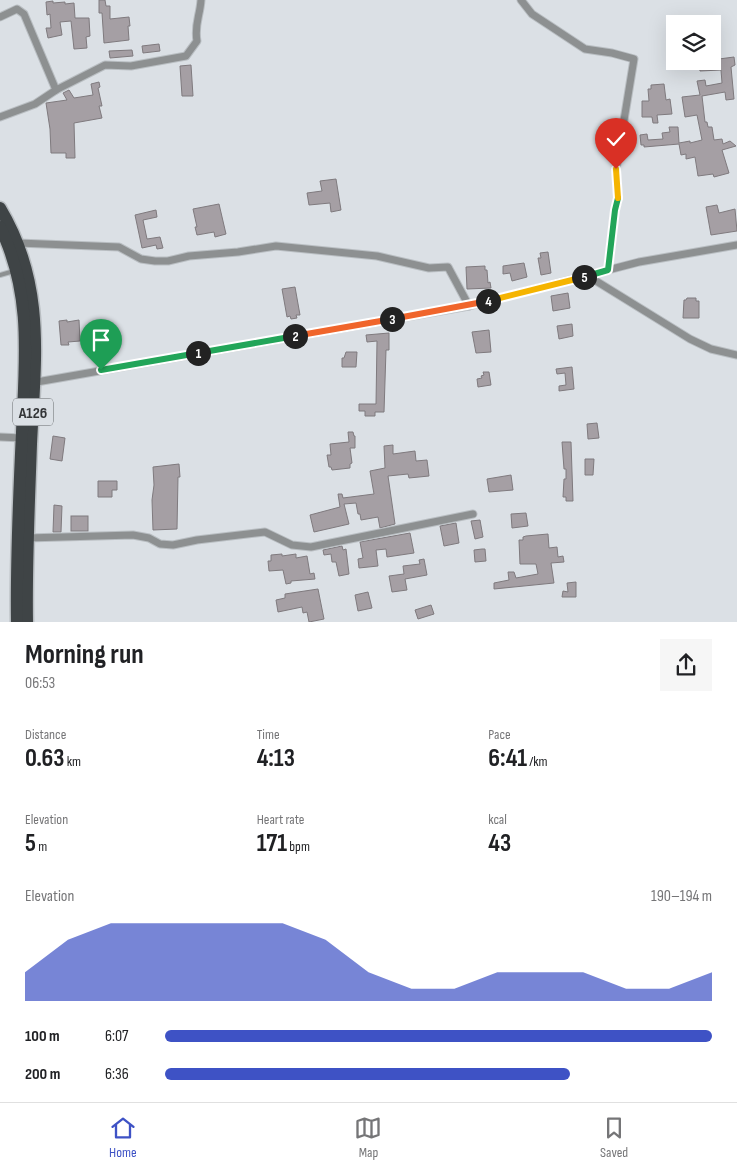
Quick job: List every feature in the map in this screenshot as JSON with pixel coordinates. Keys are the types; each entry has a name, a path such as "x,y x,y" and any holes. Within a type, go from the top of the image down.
{"highway":[{"name":"A126","path":"0,208 18,243 28,274 33,298 35,333 22,438 17,622"},
{"name":"A126","path":"0,229 17,270 24,313 29,383 27,622"}],"street":[{"path":"0,117 36,104 56,90 105,65 131,66 186,56 197,41 195,30 200,0"},
{"path":"521,0 532,14 584,49 612,53 634,59 616,169 618,198 608,270"},
{"path":"0,17 16,9 24,14 56,90"},
{"path":"18,243 119,247 141,259 155,261 238,252 271,246 377,256 429,268 448,267 469,306"},
{"path":"29,383 469,306 639,262 737,244"},
{"path":"588,276 690,339 711,349 737,356"},
{"path":"0,437 22,438"},
{"path":"28,538 133,535 149,538 160,544 173,545 197,540 264,532 292,546 311,547 472,514"}],"lane":[{"path":"0,275 17,270"}],"building":[{"path":"99,0 105,0 106,6 110,6 110,19 129,17 129,40 104,43 102,13 99,13"},
{"path":"53,1 53,3 74,3 75,18 89,18 90,36 86,37 87,48 74,49 71,21 60,22 62,35 48,38 46,28 51,28 50,14 47,15 46,2"},
{"path":"159,44 160,51 143,53 142,46"},
{"path":"132,50 133,56 110,58 109,51"},
{"path":"734,57 735,65 731,67 734,99 726,100 725,92 702,96 705,122 707,122 708,127 712,127 714,140 722,139 723,144 730,141 736,146 722,150 729,173 714,177 713,174 698,176 695,157 686,159 686,154 681,155 679,144 644,147 644,145 641,145 640,135 647,134 648,140 663,139 662,133 670,132 669,127 678,127 679,143 702,140 697,115 685,117 682,97 700,95 697,81 705,80 706,86 722,83 721,59"},
{"path":"191,65 193,96 182,96 180,66"},
{"path":"99,82 100,87 98,88 102,106 99,106 102,118 74,123 75,158 66,158 66,153 51,153 46,103 67,100 63,93 69,90 74,98 93,95 91,84"},
{"path":"664,84 666,100 670,99 672,114 657,115 658,123 653,123 652,117 642,117 642,101 649,101 648,89 651,89 651,85"},
{"path":"336,179 341,210 331,212 330,203 309,205 307,193 322,191 320,181"},
{"path":"219,204 226,234 215,237 214,232 197,235 193,209"},
{"path":"717,205 719,213 735,209 737,231 711,235 706,207"},
{"path":"156,210 157,217 143,220 147,239 160,237 163,248 157,249 156,245 142,248 135,215"},
{"path":"548,252 551,273 541,275 538,258 541,258 540,253"},
{"path":"524,263 527,277 512,281 510,273 503,274 503,266"},
{"path":"485,266 488,283 490,282 491,288 467,289 466,267"},
{"path":"295,287 300,315 296,315 297,318 291,319 290,316 287,317 282,289"},
{"path":"568,293 570,308 553,311 551,296"},
{"path":"696,298 696,301 699,301 699,318 683,318 684,300"},
{"path":"67,320 67,322 79,320 80,341 68,342 69,345 61,345 59,321"},
{"path":"572,324 573,336 559,339 557,326"},
{"path":"489,330 491,352 476,353 472,332"},
{"path":"389,333 389,350 386,350 384,412 375,412 375,416 365,416 365,411 359,411 359,404 376,404 377,341 367,342 366,335"},
{"path":"346,352 357,352 356,367 342,367 342,358 344,358"},
{"path":"572,367 574,389 559,391 559,386 566,385 565,373 557,374 556,369"},
{"path":"483,372 489,372 491,385 478,387 477,379 482,378"},
{"path":"597,423 599,438 588,439 587,424"},
{"path":"348,432 353,432 355,436 355,448 350,448 352,463 350,468 332,470 329,467 327,455 331,455 330,444 349,442"},
{"path":"53,436 65,438 62,461 50,459"},
{"path":"562,442 571,442 573,501 566,501 566,497 563,497 566,469 564,469"},
{"path":"393,445 393,454 415,451 416,461 427,460 429,476 409,478 408,474 388,476 395,524 380,528 378,517 361,520 356,503 344,504 349,524 314,532 310,515 340,507 338,494 342,494 343,498 374,494 370,471 385,468 384,446"},
{"path":"585,459 594,459 593,475 585,475"},
{"path":"179,464 177,529 153,530 153,467"},
{"path":"511,475 513,490 489,492 487,479"},
{"path":"98,481 117,481 117,490 112,490 112,497 98,497"},
{"path":"54,505 62,506 61,532 53,532"},
{"path":"526,513 528,526 512,528 511,514"},
{"path":"71,516 88,516 88,531 71,531"},
{"path":"480,520 483,537 475,539 471,521"},
{"path":"456,523 459,543 444,546 440,526"},
{"path":"410,533 414,553 387,557 386,549 376,550 378,566 359,568 358,559 363,558 360,542"},
{"path":"548,534 549,548 557,547 558,557 563,556 564,562 551,563 554,583 494,589 494,583 509,580 508,572 514,572 516,578 538,574 536,564 520,564 519,540 523,540 523,537 526,536"},
{"path":"342,546 343,550 346,549 349,574 339,576 336,562 332,562 331,554 324,555 323,550"},
{"path":"485,549 486,561 475,562 474,550"},
{"path":"282,554 282,556 296,554 296,558 307,556 310,574 314,573 315,579 291,581 291,583 286,584 283,570 269,571 268,561 271,561 271,555"},
{"path":"424,559 427,575 405,579 407,590 392,592 389,576 404,574 403,566 420,564 419,560"},
{"path":"576,582 576,597 562,597 563,591 568,592 567,583"},
{"path":"318,589 324,619 309,622 307,612 303,613 302,607 278,612 276,600 285,598 285,594"},
{"path":"368,592 372,608 358,611 355,595"},
{"path":"431,605 434,614 418,619 415,610"}],"route":[{"path":"101,370 469,306 608,270 618,198 616,169"}]}
